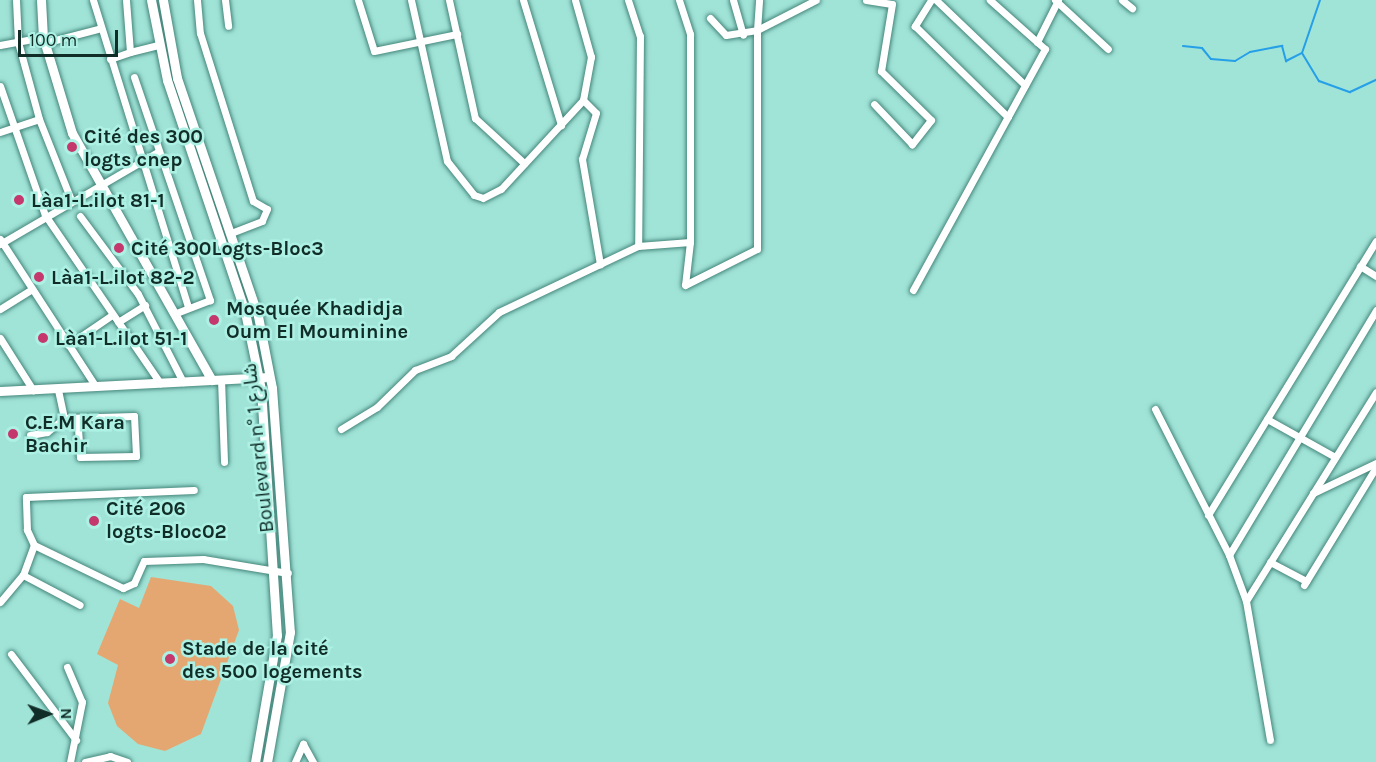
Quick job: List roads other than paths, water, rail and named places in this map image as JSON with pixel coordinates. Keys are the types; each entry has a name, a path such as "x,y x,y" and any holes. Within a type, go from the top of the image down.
{"main road":[{"path":"41,0 44,40 61,107 97,184 178,312 216,380"},
{"name":"Boulevard n° شارع 1","path":"151,0 158,45 245,312 259,377 275,573 277,635 255,762"},
{"name":"Boulevard n° شارع 1","path":"163,0 177,78 258,316 270,376 288,573 288,660 267,762"},
{"path":"0,391 270,376"}],"street":[{"path":"16,0 18,42 39,119 71,200"},
{"path":"93,0 188,307"},
{"path":"126,0 129,52"},
{"path":"197,0 200,33 253,201 267,209 262,221 230,233"},
{"path":"225,0 228,26"},
{"path":"358,0 370,49 419,43 457,34"},
{"path":"411,0 447,161 474,195 493,196 583,100 591,57 575,0"},
{"path":"449,0 475,118 524,163"},
{"path":"523,0 561,125"},
{"path":"628,0 640,36 638,246"},
{"path":"679,0 690,34 690,242 685,285 757,249 759,0"},
{"path":"733,0 743,35"},
{"path":"710,18 726,35 743,35 816,0"},
{"path":"866,0 892,4 881,71 931,120 912,144 874,104"},
{"path":"931,0 915,26 1008,117"},
{"path":"936,0 1025,85"},
{"path":"913,290 1045,49 990,0"},
{"path":"1122,0 1132,8"},
{"path":"1037,42 1057,1 1108,49"},
{"path":"0,45 44,40 101,28"},
{"path":"110,59 158,45"},
{"path":"134,76 210,300 178,312"},
{"path":"0,86 45,215 160,383"},
{"path":"583,100 595,109 582,159 600,264"},
{"path":"0,132 39,119"},
{"path":"96,387 0,242 142,158 159,151"},
{"path":"80,216 145,304 183,382"},
{"path":"1208,514 1376,241"},
{"path":"341,429 377,407 415,370 451,356 499,312 638,246 690,242"},
{"path":"1360,266 1376,276"},
{"path":"0,309 31,290"},
{"path":"118,322 145,304"},
{"path":"1229,555 1376,310"},
{"path":"68,345 112,315"},
{"path":"0,338 33,390"},
{"path":"216,380 224,462"},
{"path":"58,388 64,418"},
{"path":"1246,601 1376,392"},
{"path":"1155,409 1229,555 1246,601 1270,740"},
{"path":"30,435 47,432 64,418 134,416 136,456 80,457 77,418"},
{"path":"1267,419 1335,457"},
{"path":"1313,494 1376,465"},
{"path":"1270,562 1305,583 1376,465"},
{"path":"0,602 24,575 33,545 27,530 26,497 194,490"},
{"path":"33,545 123,588 134,583 144,561 203,559 275,573 288,573"},
{"path":"24,575 80,605"},
{"path":"11,654 76,740"},
{"path":"67,667 82,702 70,762"},
{"path":"295,762 303,744 313,762"},
{"path":"86,762 110,756 127,762"}],"waterway":[{"path":"1302,53 1320,0"},
{"path":"1183,46 1202,48 1211,59 1235,61 1250,52 1282,46 1286,61 1302,53 1319,81 1350,92 1376,80"}],"place":[{"name":"Cité des 300 logts cnep","path":"72,147"},
{"name":"Làa1-L.ilot 81-1","path":"19,200"},
{"name":"Cité 300Logts-Bloc3","path":"119,248"},
{"name":"Làa1-L.ilot 82-2","path":"39,277"},
{"name":"Mosquée Khadidja Oum El Mouminine","path":"214,320"},
{"name":"Làa1-L.ilot 51-1","path":"43,338"},
{"name":"C.E.M Kara Bachir","path":"13,434"},
{"name":"Cité 206 logts-Bloc02","path":"94,521"},
{"name":"Stade de la cité des 500 logements","path":"170,659"}]}
